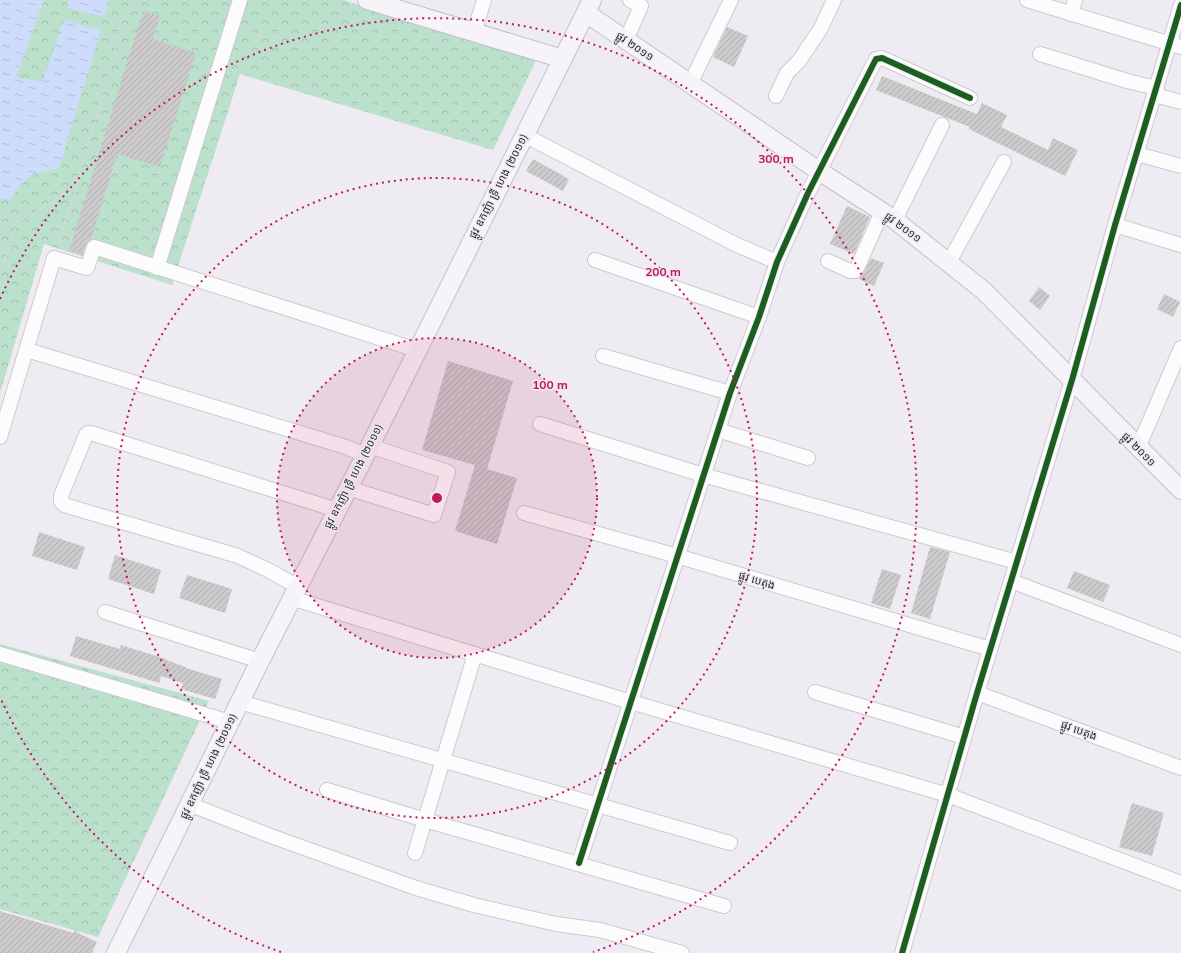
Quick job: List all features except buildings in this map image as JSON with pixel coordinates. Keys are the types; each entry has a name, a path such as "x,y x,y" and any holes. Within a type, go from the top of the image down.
{"main road":[{"path":"366,0 563,59"},
{"name":"ផ្លូវ ២០១១","path":"589,6 626,40 819,171 889,216 949,262 984,291 1181,490"},
{"name":"ផ្លូវ ឧកញ៉ា ទ្រី ហេង (២០១១)","path":"116,953 294,592 337,510 589,6"}],"street":[{"path":"158,268 240,0"},
{"path":"474,33 484,0"},
{"path":"626,40 641,6 630,0"},
{"path":"690,84 731,0"},
{"path":"776,96 787,73 799,61 821,28 834,0"},
{"path":"1027,0 1073,7 1175,45"},
{"path":"902,953 990,649 1072,380 1115,225 1156,91 1175,45 1181,5"},
{"path":"1040,54 1127,81 1181,102"},
{"path":"579,863 730,393 759,317 777,262 819,171 877,58 882,58 970,98"},
{"path":"828,261 850,271 855,271 942,125"},
{"path":"524,135 737,246 777,262"},
{"path":"1137,154 1181,166"},
{"path":"949,262 1004,162"},
{"path":"1115,225 1181,246"},
{"path":"0,436 54,258 87,268 94,247 416,350"},
{"path":"595,260 759,317"},
{"path":"27,350 346,447 390,453 448,472 434,515 348,488"},
{"path":"602,356 730,393"},
{"path":"1138,448 1180,356"},
{"path":"540,424 703,475 1017,562"},
{"path":"718,430 808,458"},
{"path":"337,510 88,433 61,496 61,501 64,505 238,556 268,570 294,592 475,654 631,702 948,795 1181,883"},
{"name":"ផ្លូវ បេតុង","path":"524,513 677,556 990,649"},
{"path":"1011,581 1181,645"},
{"path":"105,612 260,661"},
{"path":"0,654 230,722"},
{"path":"415,853 475,654"},
{"path":"815,692 964,737"},
{"name":"ផ្លូវ បេតុង","path":"977,693 1181,768"},
{"path":"240,702 730,843"},
{"path":"327,790 425,820 579,863 724,906"},
{"path":"189,804 268,835 416,888 474,905 556,924 600,930 682,953"}],"path":[{"path":"54,258 131,0"},
{"path":"0,216 17,222 28,218 76,185"},
{"path":"0,276 17,222"}],"green space":[{"path":"0,0 343,0 537,58 493,150 240,74 172,285 44,244 0,393"},
{"path":"0,644 209,701 98,937 0,909"}],"water":[{"path":"0,0 44,0 16,77 42,82 64,20 101,30 59,168 34,174 20,185 10,201 0,198"},
{"path":"68,0 110,0 104,17 68,8"}],"cycle path":[{"path":"902,953 977,693 1072,380 1115,225 1181,5"},
{"path":"579,863 730,393 759,317 777,262 808,193 876,59 882,58 970,98"}]}
